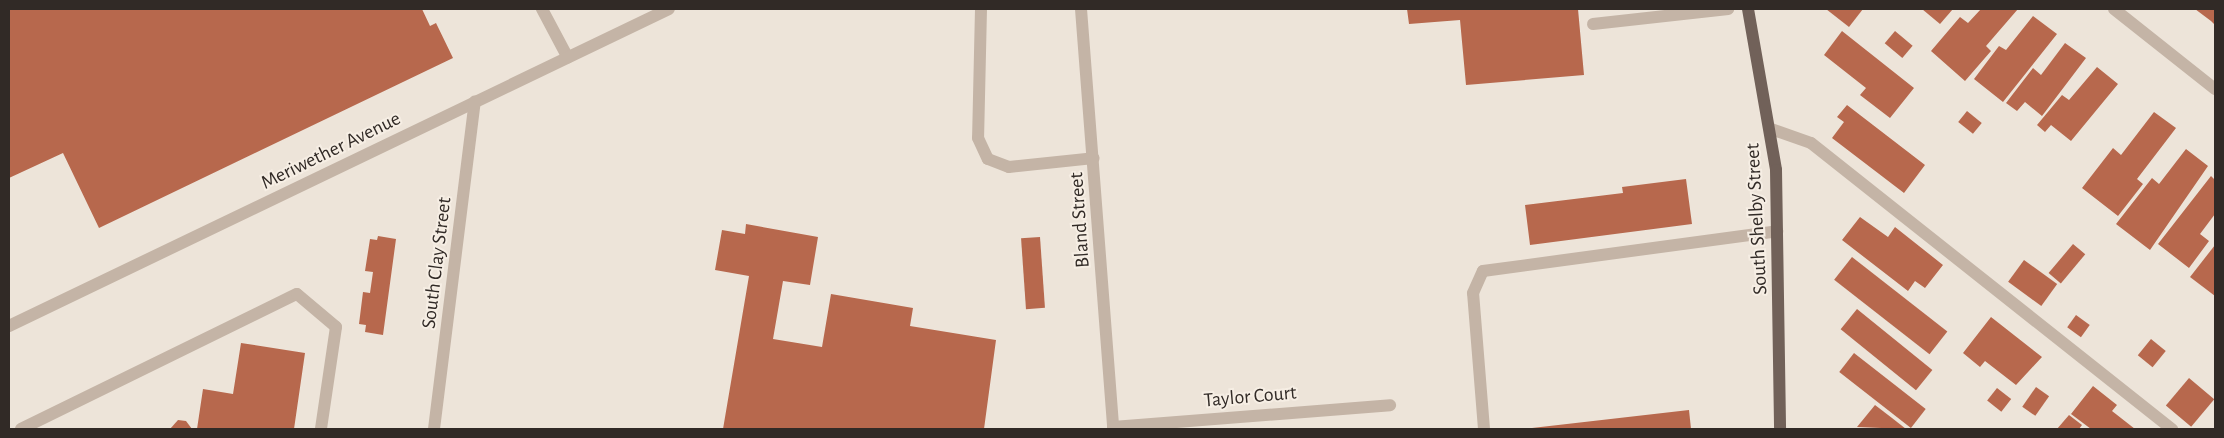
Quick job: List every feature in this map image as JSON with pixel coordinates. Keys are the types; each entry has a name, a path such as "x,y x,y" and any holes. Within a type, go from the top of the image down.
{"main road":[{"name":"South Shelby Street","path":"1748,9 1771,128 1778,232 1780,429"}],"street":[{"path":"542,9 568,58"},
{"name":"Meriwether Avenue","path":"9,326 670,9"},
{"path":"981,9 978,138 988,159 1009,167 1094,158"},
{"name":"Bland Street","path":"1081,9 1094,158 1113,428"},
{"path":"1593,24 1728,9"},
{"path":"2114,9 2215,89"},
{"name":"South Clay Street","path":"434,429 474,102"},
{"path":"1771,128 1811,143 2172,429"},
{"path":"1484,429 1473,293 1483,271 1778,232"},
{"path":"21,429 297,294 336,327 321,429"},
{"name":"Taylor Court","path":"1113,428 1390,405"}],"building":[{"path":"9,9 422,9 430,26 436,23 453,58 99,228 63,153 9,178"},
{"path":"1407,9 1578,9 1584,75 1466,85 1460,20 1409,24"},
{"path":"1826,9 1863,9 1849,27"},
{"path":"1922,9 1953,9 1940,24"},
{"path":"1981,9 2018,9 1986,46 1991,51 1965,81 1931,51 1960,17 1968,23"},
{"path":"2195,9 2215,9 2215,25 2211,21"},
{"path":"2033,16 2057,34 2003,102 1974,79 1999,46 2006,50"},
{"path":"1842,31 1914,88 1890,118 1860,95 1866,88 1824,55"},
{"path":"1895,31 1913,46 1902,58 1885,43"},
{"path":"2065,43 2086,58 2042,116 2025,102 2017,111 2006,103 2033,68 2041,75"},
{"path":"2097,67 2118,84 2071,141 2051,125 2045,132 2037,125 2062,95 2069,100"},
{"path":"1847,105 1925,165 1904,193 1832,138 1844,122 1837,117"},
{"path":"1967,111 1982,123 1973,134 1958,122"},
{"path":"2154,112 2176,128 2137,179 2143,184 2118,216 2082,188 2113,148 2121,155"},
{"path":"2186,149 2208,166 2150,250 2116,224 2152,178 2159,184"},
{"path":"2211,176 2215,180 2215,214 2200,234 2209,241 2189,268 2158,244"},
{"path":"1686,179 1692,224 1530,245 1525,205 1623,193 1622,187"},
{"path":"1860,217 1888,237 1895,227 1943,265 1925,288 1915,281 1908,291 1842,240"},
{"path":"746,224 818,237 810,285 783,281 773,339 822,347 831,294 913,308 910,326 996,340 984,429 723,429 749,276 715,270 722,230 745,234"},
{"path":"378,236 396,239 383,335 365,332 366,325 359,324 363,292 370,293 373,272 365,271 370,239 377,240"},
{"path":"1040,237 1045,308 1026,309 1021,238"},
{"path":"2073,244 2085,254 2061,283 2049,273"},
{"path":"2215,245 2215,296 2190,277"},
{"path":"1852,257 1947,331 1929,354 1834,280"},
{"path":"2024,260 2057,284 2041,306 2008,282"},
{"path":"1857,309 1932,370 1916,390 1841,329"},
{"path":"2076,315 2090,325 2081,337 2067,327"},
{"path":"1991,317 2042,357 2016,385 1985,361 1980,367 1963,353"},
{"path":"2151,339 2166,351 2153,367 2138,355"},
{"path":"241,343 305,353 294,429 197,429 203,389 233,394"},
{"path":"1854,353 1926,409 1911,428 1839,372"},
{"path":"2189,378 2214,399 2191,427 2166,406"},
{"path":"2093,386 2117,405 2112,411 2135,429 2091,429 2071,414"},
{"path":"2036,387 2049,396 2035,416 2022,407"},
{"path":"1997,388 2011,399 2001,412 1987,401"},
{"path":"1875,405 1892,418 1906,429 1857,427"},
{"path":"1689,410 1691,429 1532,429 1532,428"},
{"path":"2069,415 2082,425 2079,429 2057,429"},
{"path":"178,420 186,421 192,429 170,429"}]}
